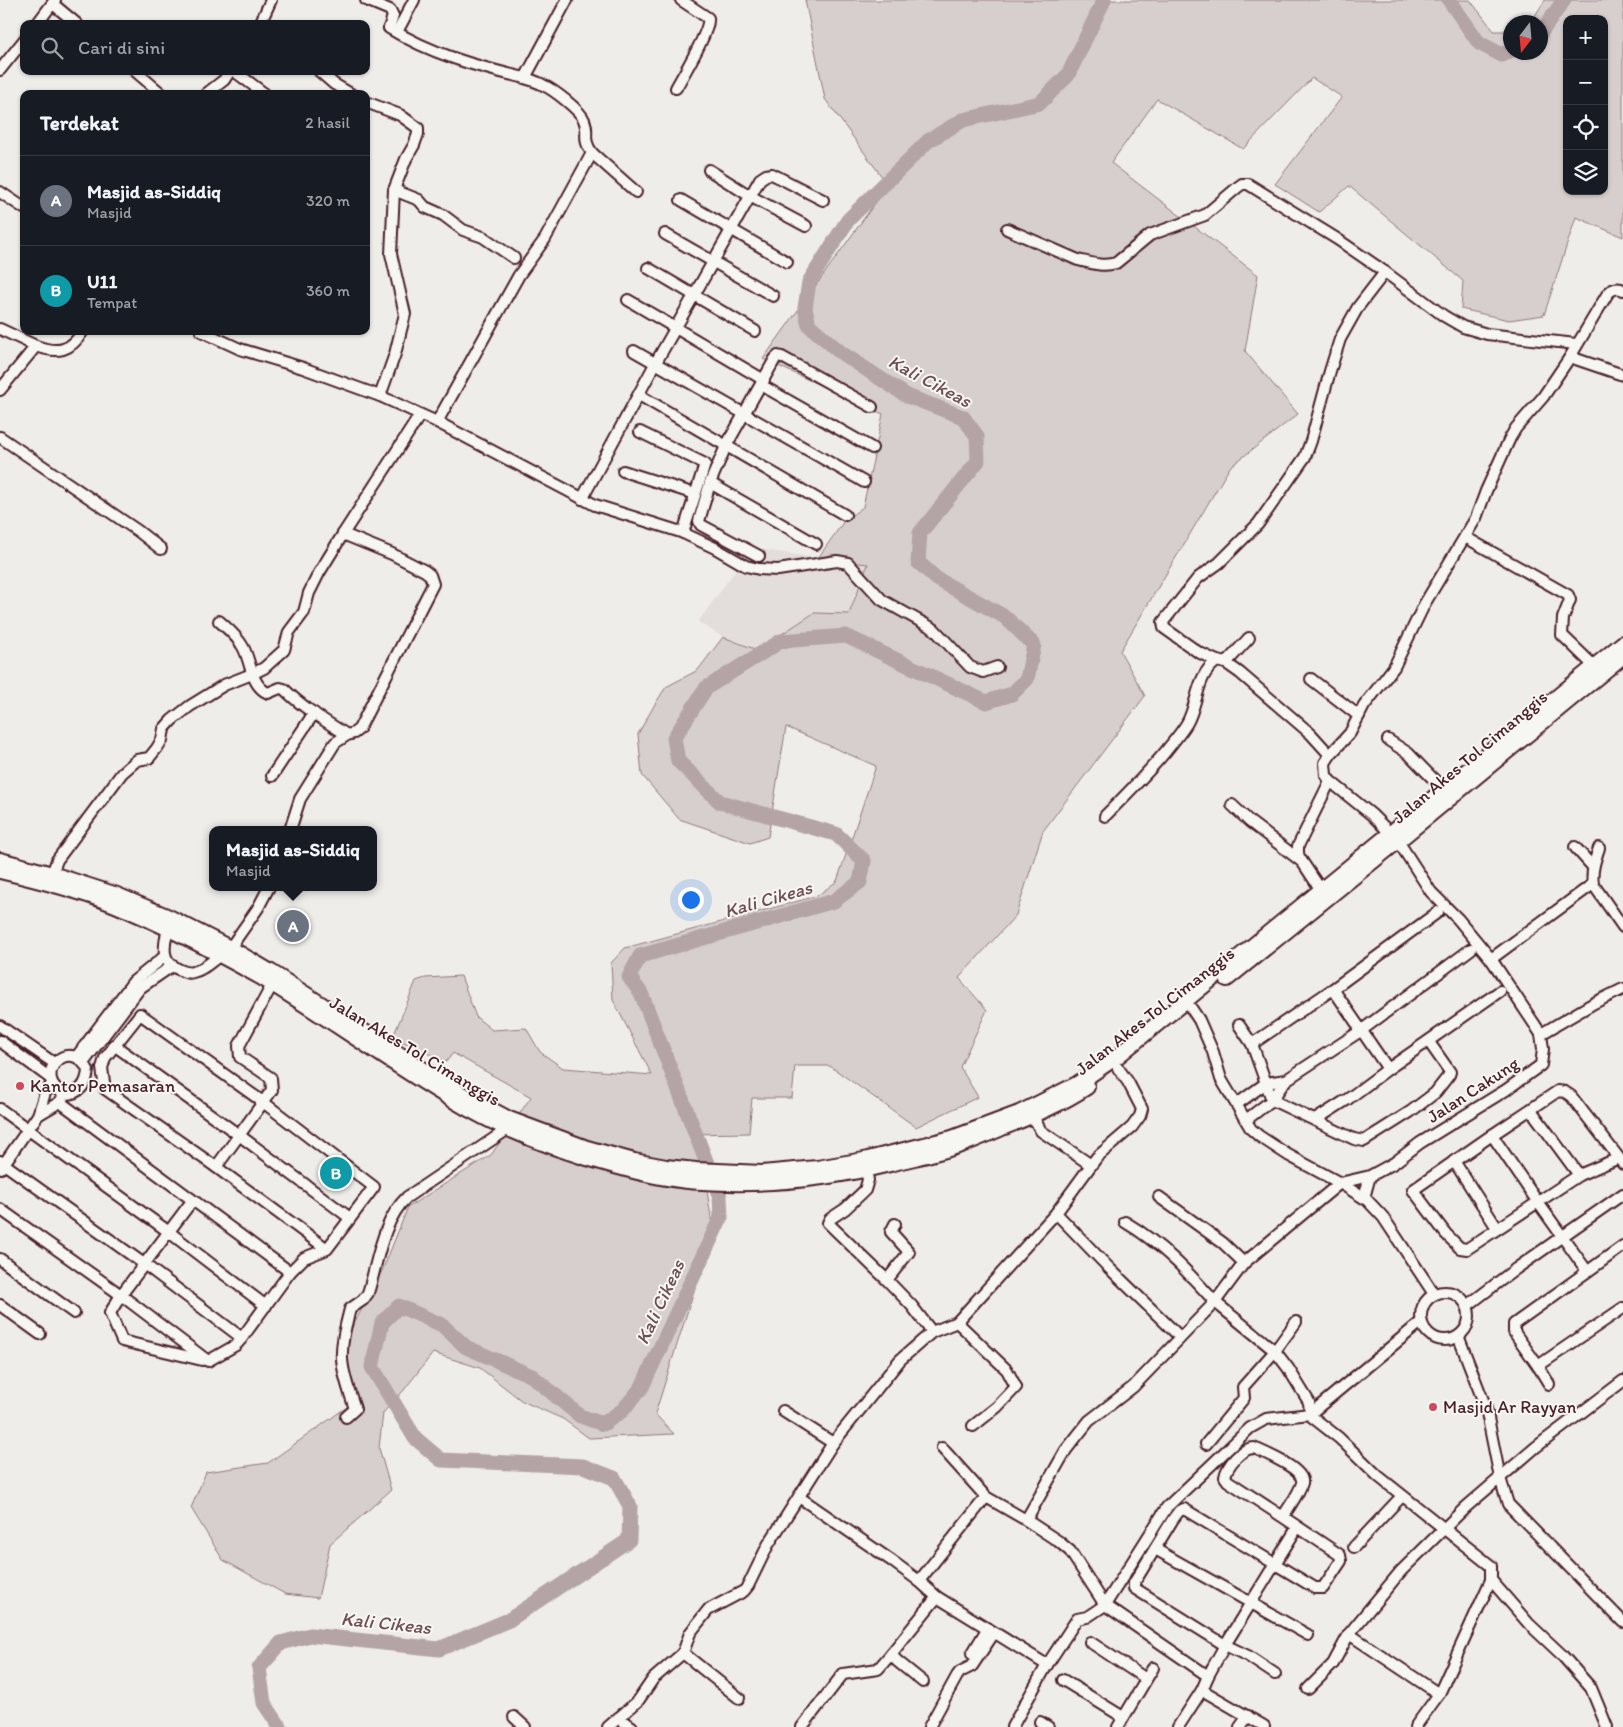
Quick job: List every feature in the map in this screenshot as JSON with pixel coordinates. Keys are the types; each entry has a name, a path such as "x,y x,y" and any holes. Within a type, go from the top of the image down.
{"main road":[{"name":"Jalan Akes Tol Cimanggis","path":"754,1178 794,1180 866,1170 957,1147 1066,1101 1118,1068 1191,1008 1394,837 1444,790 1623,643"},
{"name":"Jalan Akes Tol Cimanggis","path":"269,979 453,1101 508,1129 583,1157 633,1171 669,1173 700,1182 754,1178 864,1160 1025,1117 1078,1084 1118,1056 1321,890 1394,837 1621,660"},
{"path":"0,860 51,878 225,951"},
{"path":"0,871 51,878 117,895 169,917 460,1093 509,1119 587,1148 669,1173"}],"street":[{"path":"262,20 271,0"},
{"path":"366,0 393,12 389,27 415,42 454,59 525,78 544,85 554,92 582,117 586,124 586,145 592,153 636,192"},
{"path":"397,32 414,0"},
{"path":"525,78 567,0"},
{"path":"676,88 706,32 709,21 708,18 681,0"},
{"path":"40,20 54,2 73,20"},
{"path":"0,70 20,45"},
{"path":"140,75 157,90"},
{"path":"211,90 227,75"},
{"path":"243,75 260,90"},
{"path":"324,75 344,90"},
{"path":"370,104 400,115 418,128 414,145 406,159 394,190 391,254 405,314 395,354 380,396"},
{"path":"437,422 519,275 545,239 592,153"},
{"path":"709,170 750,196 806,226"},
{"path":"582,499 675,328 760,179 772,174 823,200"},
{"path":"1007,229 1078,260 1109,265 1116,263 1150,235 1205,215 1242,184 1248,184 1337,239 1444,316 1474,331 1576,344"},
{"path":"394,190 419,200 425,207 443,215 463,230 483,237 514,258"},
{"path":"0,192 20,205"},
{"path":"681,200 787,262"},
{"path":"665,234 773,296"},
{"path":"648,268 755,331"},
{"path":"1330,755 1311,734 1252,683 1222,662 1198,652 1164,628 1162,622 1198,578 1219,563 1258,524 1304,457 1311,441 1340,339 1358,307 1385,272"},
{"path":"1623,290 1616,289 1608,293 1570,357 1543,397 1513,433 1496,467 1478,512 1465,537 1441,573 1394,667 1364,706 1346,738 1330,755 1324,767 1330,781 1372,815 1394,837 1432,892 1458,918 1491,959 1541,1034 1594,1003 1623,989"},
{"path":"628,300 872,448"},
{"path":"0,329 36,346 52,351 59,351 73,344 80,335"},
{"path":"210,335 240,349 302,368 380,396 437,422 582,499 595,505 684,533 746,566 778,570 837,561 848,563 882,600 934,628 970,668 982,672 997,667"},
{"path":"0,390 36,346"},
{"path":"634,351 864,482"},
{"path":"759,556 700,524 710,483 726,446 775,359 778,356 782,357 872,407"},
{"path":"1570,357 1623,375"},
{"path":"639,395 845,515"},
{"path":"51,878 57,860 122,773 137,760 149,758 162,740 164,729 172,720 190,706 224,685 264,668 284,650 290,632 304,612 309,593 319,573 420,415"},
{"path":"640,432 705,464 684,533"},
{"path":"0,436 138,531 161,549"},
{"path":"623,471 695,494"},
{"path":"710,483 816,544"},
{"path":"291,826 300,799 335,743 359,729 434,584 430,575 425,571 392,554 343,534"},
{"path":"1465,537 1568,595 1570,600 1562,618 1562,635 1594,666"},
{"path":"219,620 242,646 249,660 252,674 266,692 268,693 280,688 284,689 314,713 347,735"},
{"path":"1105,816 1150,770 1181,733 1188,722 1204,675 1212,664 1222,662 1249,638"},
{"path":"1310,679 1358,716"},
{"path":"272,776 314,713"},
{"path":"1388,740 1408,753 1444,790"},
{"path":"1321,890 1298,853 1299,842 1330,781"},
{"path":"1232,805 1250,822 1302,862"},
{"path":"1575,847 1593,867"},
{"path":"1599,848 1593,867 1593,884 1623,928"},
{"path":"1491,959 1593,884"},
{"path":"168,928 164,944 164,957 172,966 193,973 225,951 258,908 267,891"},
{"path":"1252,1044 1333,989 1438,912"},
{"path":"1246,1120 1272,1100 1286,1080 1362,1030 1471,948"},
{"path":"80,1059 133,982 164,957"},
{"path":"80,1059 140,988 172,966"},
{"path":"216,1167 272,1090 271,1078 240,1057 239,1046 269,979"},
{"path":"1333,989 1388,1069"},
{"path":"1315,1120 1348,1099 1500,991"},
{"path":"1191,1008 1199,1020 1213,1052 1221,1079 1251,1129 1288,1155 1364,1198 1383,1217 1434,1294"},
{"path":"192,1201 110,1312 122,1341 208,1362 236,1345 290,1272 304,1258 327,1249 374,1187 263,1102 140,1014 105,1058 102,1068 105,1089 216,1167 327,1249"},
{"path":"1239,1024 1252,1044 1272,1100 1354,1139 1364,1141 1410,1112 1435,1093 1449,1075 1450,1072 1429,1042"},
{"path":"0,1026 54,1063"},
{"name":"Jalan Cakung","path":"1340,1183 1370,1176 1394,1163 1420,1143 1506,1090 1541,1065 1543,1049 1541,1034"},
{"path":"0,1041 51,1081 62,1098 192,1201 290,1272"},
{"path":"114,1045 350,1218"},
{"path":"38,1115 62,1098 82,1088 88,1078 88,1070 80,1059 69,1055 54,1063 50,1071 51,1081 38,1115 1,1164 144,1264 242,1338"},
{"path":"608,1727 638,1701 653,1679 683,1653 690,1633 708,1610 744,1591 748,1586 768,1545 833,1443 900,1360 932,1332 957,1322 1056,1213 1097,1157 1132,1127 1140,1116 1142,1109 1128,1082 1118,1068"},
{"path":"88,1078 104,1079"},
{"path":"1237,1104 1266,1083 1286,1080"},
{"path":"1558,1091 1565,1092 1571,1096 1621,1161 1579,1175 1467,1249 1460,1248 1446,1234 1413,1190 1492,1135 1558,1091"},
{"path":"0,1109 169,1232 266,1306"},
{"path":"1531,1110 1579,1175"},
{"path":"1025,1117 1091,1165"},
{"path":"346,1417 355,1408 345,1378 342,1359 343,1337 350,1309 363,1300 368,1293 389,1221 398,1206 407,1197 508,1129"},
{"path":"1492,1135 1587,1271"},
{"path":"1454,1161 1497,1228"},
{"path":"866,1170 868,1180 865,1190 845,1209 830,1219 828,1223 912,1306 932,1332"},
{"path":"1364,1198 1370,1176"},
{"path":"1026,1520 1066,1450 1089,1421 1133,1387 1215,1302 1244,1263 1340,1183"},
{"path":"1467,1306 1516,1268 1623,1194"},
{"path":"1159,1197 1223,1243 1244,1263"},
{"path":"0,1209 121,1295 208,1362"},
{"path":"1056,1213 1180,1337"},
{"path":"1125,1222 1158,1243 1215,1302 1275,1351 1309,1402 1310,1414 1339,1438 1378,1476 1491,1566 1492,1580 1439,1694 1415,1727"},
{"path":"887,1280 909,1252 891,1232 895,1224"},
{"path":"1549,1384 1514,1332 1514,1324 1623,1246"},
{"path":"0,1258 74,1313"},
{"path":"1443,1292 1453,1293 1461,1298 1467,1306 1470,1315 1468,1324 1459,1338 1446,1341 1435,1339 1426,1332 1421,1322 1421,1311 1426,1301 1434,1294 1443,1292"},
{"path":"0,1305 40,1334"},
{"path":"1538,1366 1623,1308"},
{"path":"957,1322 1007,1370 1016,1387 997,1407 973,1426"},
{"path":"1206,1444 1244,1398 1243,1387 1275,1351 1296,1322"},
{"path":"1012,1727 1047,1665 1077,1618 1087,1617 1106,1605 1167,1507 1250,1428 1266,1419 1310,1414 1421,1322"},
{"path":"1459,1338 1486,1408 1500,1478 1508,1504 1623,1622"},
{"path":"1308,1689 1333,1664 1349,1634 1401,1571 1466,1507 1536,1447 1623,1381"},
{"path":"783,1411 833,1443"},
{"path":"942,1448 986,1498 1026,1520 1070,1551 1106,1605 1208,1676"},
{"path":"1275,1674 1134,1588 1134,1583 1173,1519 1179,1511 1184,1509 1276,1565 1319,1589 1323,1588 1341,1562 1340,1555 1297,1528 1228,1481 1225,1477 1226,1470 1248,1448 1254,1448 1295,1469 1301,1475 1302,1484 1283,1517"},
{"path":"1354,1547 1402,1496"},
{"path":"799,1497 863,1540 919,1581 937,1597 1047,1665"},
{"path":"919,1581 986,1498"},
{"path":"1178,1727 1202,1690 1225,1645 1276,1565 1297,1528"},
{"path":"1155,1549 1308,1635"},
{"path":"1492,1580 1529,1624 1561,1654 1591,1688 1607,1727"},
{"path":"802,1727 842,1674 878,1669 937,1597"},
{"path":"969,1659 990,1631"},
{"path":"929,1727 957,1676 960,1672 972,1666 990,1631"},
{"path":"1349,1634 1439,1694"},
{"path":"1090,1642 1146,1679"},
{"path":"683,1653 740,1698"},
{"path":"891,1654 896,1661 923,1682"},
{"path":"1118,1727 1153,1668"},
{"path":"1063,1680 1123,1717"},
{"path":"1202,1690 1264,1726"},
{"path":"1240,1727 1248,1716"},
{"path":"514,1717 525,1727"},
{"path":"618,1718 632,1727"}],"shaded area":[{"path":"805,0 1470,0 1494,31 1503,31 1503,60 1548,60 1548,15 1535,15 1545,0 1623,0 1623,237 1576,217 1544,315 1509,320 1461,309 1463,281 1349,186 1319,212 1275,184 1342,97 1312,78 1243,149 1157,99 1111,163 1258,275 1245,351 1298,414 1230,467 1120,651 1145,696 1043,831 1016,915 959,978 987,1010 960,1067 978,1097 916,1127 830,1066 795,1066 792,1098 752,1098 749,1133 689,1134 705,1177 713,1231 655,1414 674,1434 589,1438 563,1419 522,1401 480,1368 433,1353 383,1413 379,1448 391,1490 330,1544 318,1598 285,1594 223,1560 191,1508 206,1472 268,1463 354,1402 341,1348 383,1269 408,1207 491,1155 531,1097 453,1053 446,1062 393,1037 416,981 425,978 461,976 476,1017 492,1030 526,1028 540,1052 563,1068 652,1075 613,1000 611,963 625,948 817,896 837,881 876,766 786,727 768,837 750,843 679,819 642,775 638,734 666,687 698,670 723,637 757,650 814,613 849,614 868,564 818,558 844,521 863,507 883,414 763,359 888,185 825,99"},
{"path":"746,547 817,558 868,563 849,614 814,613 757,650 723,637 698,622 734,572"}],"waterway":[{"name":"Kali Cikeas","path":"280,1727 264,1703 259,1668 281,1643 310,1635 439,1649 509,1620 629,1540 630,1506 614,1478 583,1466 441,1460 415,1438 372,1367 382,1323 399,1306 442,1325 466,1347 532,1376 580,1416 603,1424 623,1410 642,1387 721,1217 720,1197 641,993 629,977 640,956 834,901 860,882 864,861 836,834 720,802 678,761 674,738 706,688 781,641 846,636 986,702 1012,694 1027,679 1034,645 1005,617 937,579 918,562 920,533 978,461 977,436 963,417 907,396 840,352 809,325 805,308 809,282 848,220 928,141 963,120 1040,103 1068,75 1104,0"},
{"name":"Kali Cikeas","path":"1449,0 1479,43 1503,54"},
{"name":"Kali Cikeas","path":"1548,23 1564,0"}],"place":[{"name":"Masjid as-Siddiq","path":"293,926"},
{"name":"Kantor Pemasaran","path":"20,1086"},
{"name":"U11","path":"336,1173"},
{"name":"Masjid Ar Rayyan","path":"1433,1407"}]}
